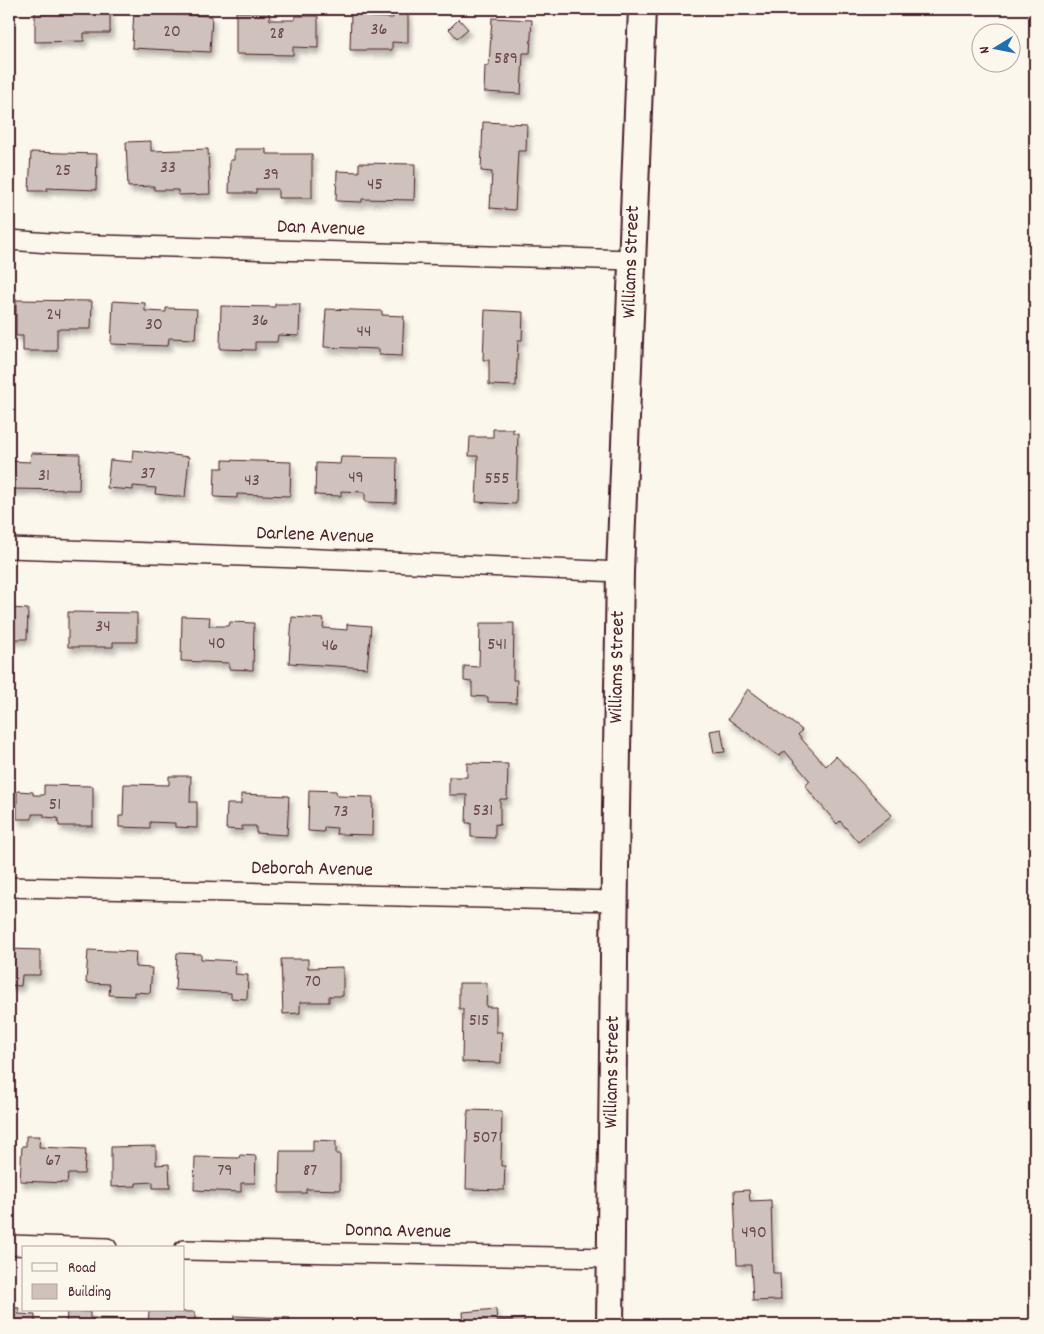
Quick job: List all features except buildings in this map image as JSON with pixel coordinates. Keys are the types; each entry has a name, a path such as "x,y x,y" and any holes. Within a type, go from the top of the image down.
{"street":[{"name":"Williams Street","path":"610,1325 620,572 642,9"},
{"name":"Dan Avenue","path":"9,240 133,246 633,260"},
{"name":"Darlene Avenue","path":"9,548 620,572"},
{"name":"Deborah Avenue","path":"9,887 615,901"},
{"path":"9,1245 42,1246"},
{"name":"Donna Avenue","path":"185,1250 611,1258"}]}
